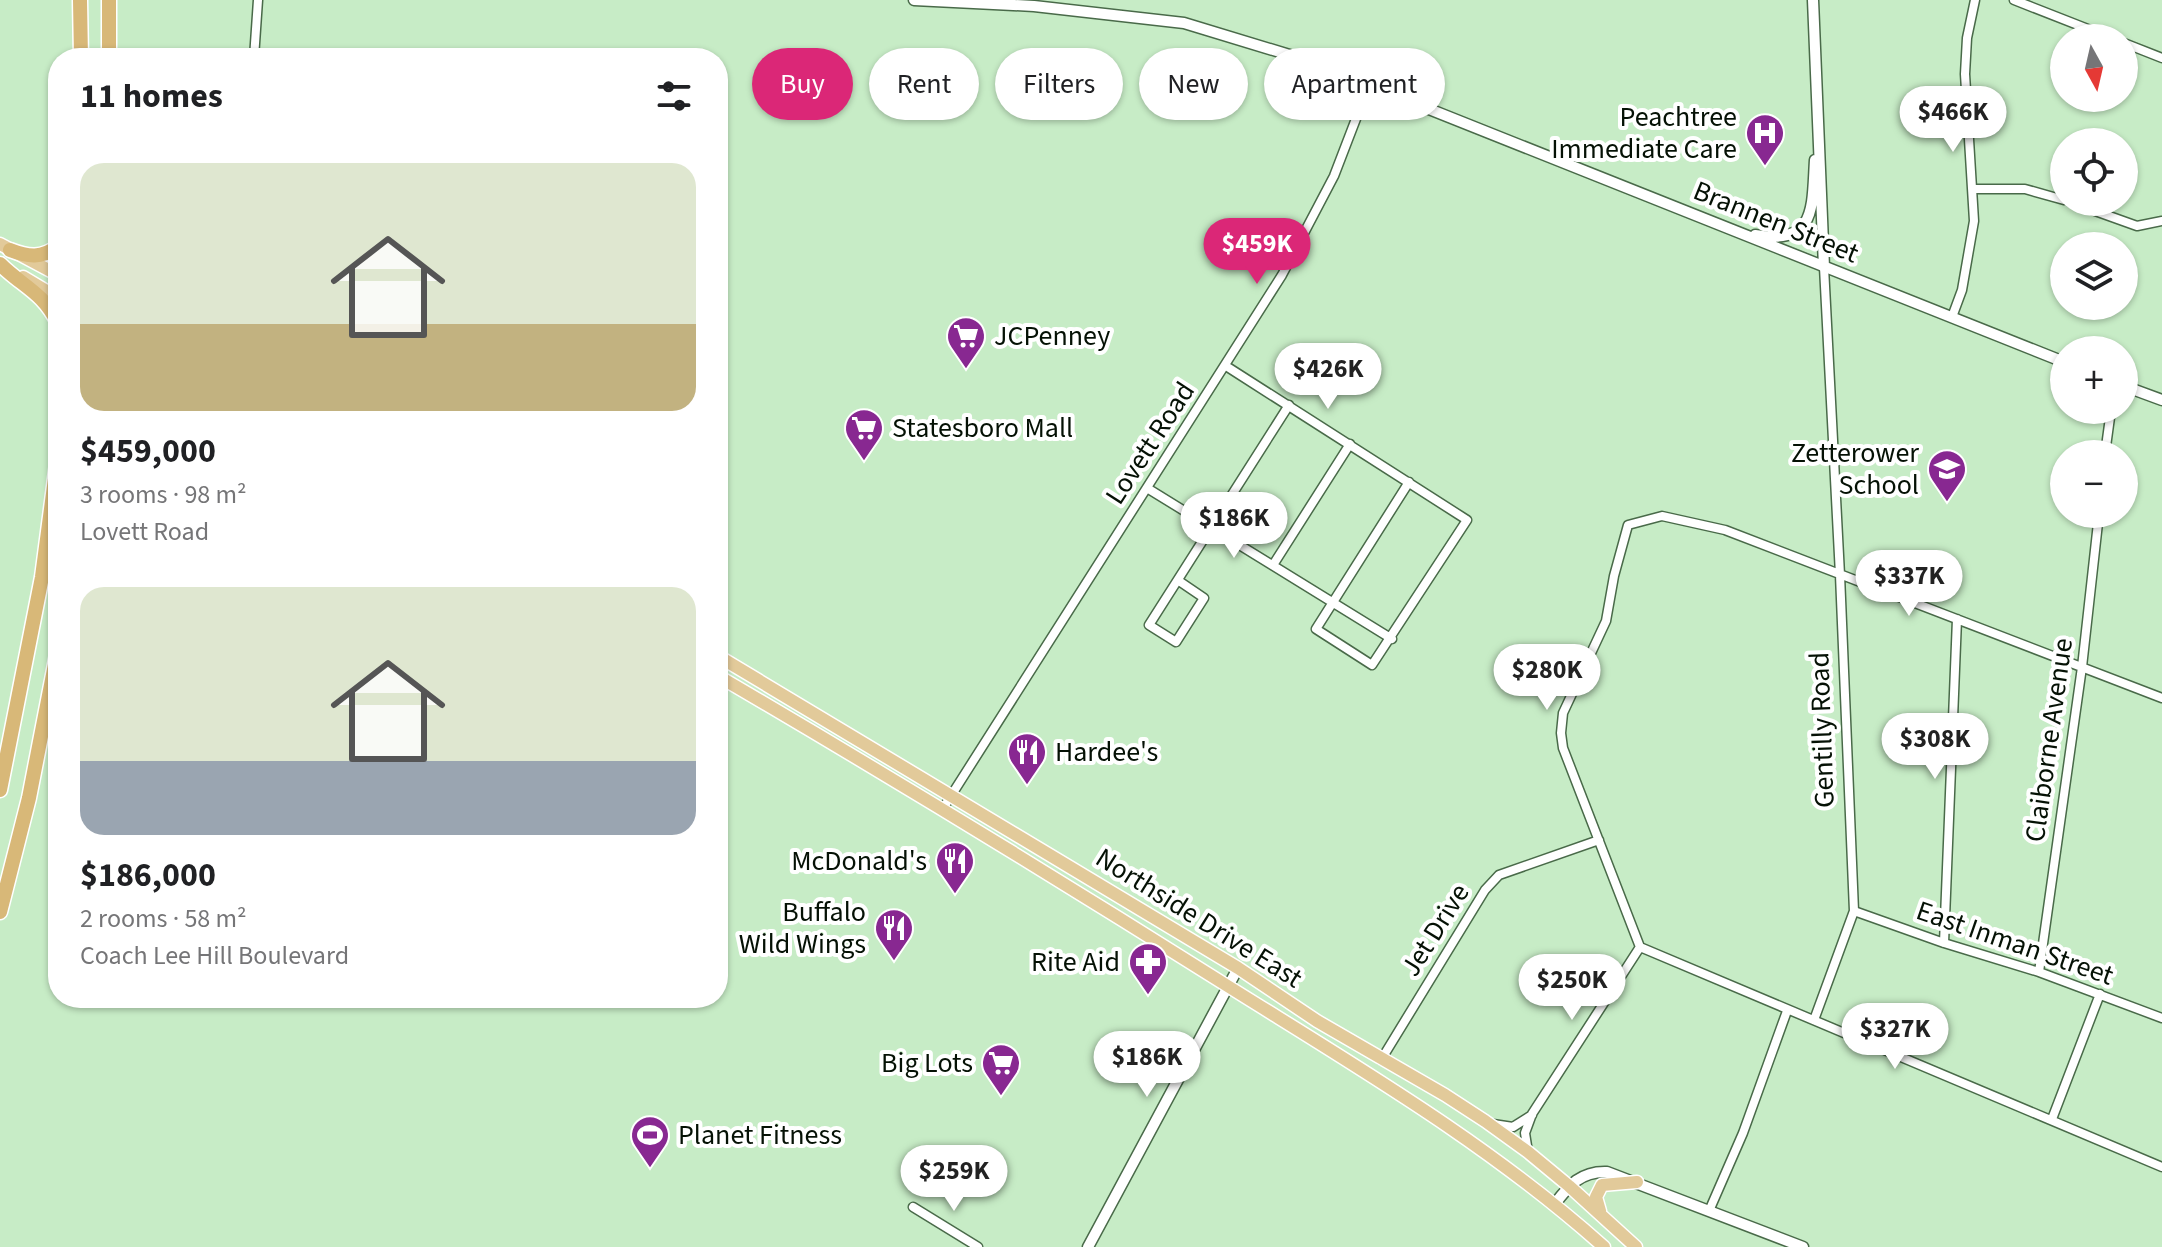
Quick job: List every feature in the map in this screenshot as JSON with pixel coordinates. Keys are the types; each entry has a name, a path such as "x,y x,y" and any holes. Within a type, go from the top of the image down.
{"highway":[{"path":"80,0 81,48"},
{"path":"109,0 109,48"},
{"path":"5,247 24,255 39,256 48,251"},
{"path":"0,264 48,304"},
{"path":"0,790 48,532"},
{"path":"0,912 29,798 48,700"}],"main road":[{"path":"5,247 48,270"},
{"path":"0,264 48,292"},
{"name":"Northside Drive East","path":"728,662 1238,968 1381,1060 1445,1095 1528,1152 1636,1247"},
{"name":"Northside Drive East","path":"728,682 942,810 1432,1114 1517,1174 1604,1247"},
{"path":"1601,1214 1596,1197 1602,1185 1637,1182"}],"street":[{"path":"255,48 258,0"},
{"name":"Brannen Street","path":"914,0 1034,6 1184,23 1266,48"},
{"name":"Gentilly Road","path":"1813,0 1854,911 1814,1020"},
{"path":"1952,317 1962,290 1974,221 1965,74 1967,38 1975,0"},
{"path":"2014,0 2075,24"},
{"path":"2138,49 2162,58"},
{"path":"1732,230 1776,238 1794,234 1805,224 1812,202 1818,106"},
{"name":"Brannen Street","path":"1445,115 2050,356"},
{"name":"Lovett Road","path":"942,810 1226,366 1305,233 1334,176 1356,120"},
{"path":"1973,189 2025,189 2050,195"},
{"path":"2109,216 2137,226 2162,221"},
{"path":"1226,366 1289,405 1409,482 1467,520 1392,639 1372,665 1316,629 1409,482"},
{"path":"2138,391 2162,400"},
{"path":"1179,581 1204,598 1176,642 1149,625 1289,405"},
{"path":"1273,565 1350,444"},
{"path":"1147,488 1392,639"},
{"path":"2162,698 1725,530 1662,516 1628,525 1606,621 1563,713 1561,733 1563,748 1640,947 2162,1167"},
{"name":"Claiborne Avenue","path":"2039,972 2082,667 2097,528"},
{"path":"1944,943 1957,619"},
{"name":"Jet Drive","path":"1381,1060 1485,890 1499,875 1599,840"},
{"name":"East Inman Street","path":"1854,911 2039,972 2162,1018"},
{"path":"1528,1152 1525,1133 1532,1114 1640,947"},
{"path":"1088,1247 1238,968"},
{"path":"2052,1119 2100,994"},
{"path":"1709,1211 1744,1130 1787,1011"},
{"path":"1485,1121 1513,1127 1532,1114"},
{"path":"1554,1205 1580,1177 1598,1172 1616,1173 1803,1247"},
{"path":"913,1207 978,1247"}],"place":[{"name":"Peachtree Immediate Care","path":"1765,167"},
{"name":"JCPenney","path":"966,370"},
{"name":"Statesboro Mall","path":"864,462"},
{"name":"Zetterower School","path":"1947,503"},
{"name":"Hardee's","path":"1027,786"},
{"name":"McDonald's","path":"955,895"},
{"name":"Buffalo Wild Wings","path":"894,962"},
{"name":"Rite Aid","path":"1148,996"},
{"name":"Big Lots","path":"1001,1097"},
{"name":"Planet Fitness","path":"650,1169"}]}
